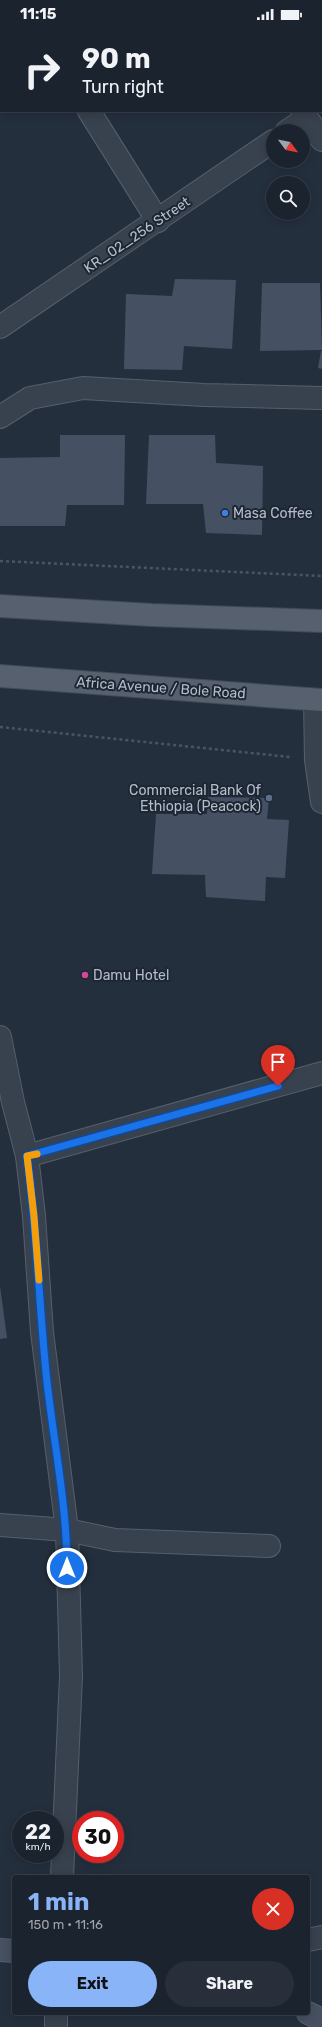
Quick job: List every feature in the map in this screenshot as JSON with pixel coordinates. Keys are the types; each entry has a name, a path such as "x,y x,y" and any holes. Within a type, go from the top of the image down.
{"main road":[{"path":"0,606 152,615 322,621"},
{"name":"Africa Avenue / Bole Road","path":"0,676 318,700"},
{"path":"0,1950 12,1951"},
{"path":"310,2013 322,2020"}],"street":[{"path":"90,112 158,221"},
{"path":"294,124 304,114 322,140"},
{"name":"KR_02_256 Street","path":"0,327 158,221 266,146"},
{"path":"0,417 30,398 83,388 321,398"},
{"path":"318,700 316,760 322,802"},
{"path":"0,1037 3,1073 27,1156 34,1216 42,1332 67,1530 71,1676 62,1875"},
{"path":"27,1156 322,1073"},
{"path":"0,1524 67,1530 115,1540 269,1546"},
{"path":"310,1940 322,1937"},
{"path":"56,2015 56,2027"}],"path":[{"path":"0,561 322,576"},
{"path":"0,727 316,760"}],"building":[{"path":"175,279 236,280 232,349 184,346 182,370 124,369 126,294 172,296"},
{"path":"262,283 320,283 322,350 260,351"},
{"path":"322,351 322,369 318,368"},
{"path":"60,435 125,435 124,505 67,505 65,526 0,526 0,458 60,457"},
{"path":"149,435 215,435 216,463 263,466 262,535 206,533 203,504 146,504"},
{"path":"208,797 269,798 267,819 289,820 285,878 266,877 265,901 206,897 205,875 152,874 156,814 207,814"},
{"path":"0,1286 7,1338 0,1339"}],"slow traffic":[{"path":"37,1154 27,1156 39,1280"}],"place":[{"name":"Masa Coffee","path":"225,513"},
{"name":"Commercial Bank Of Ethiopia (Peacock)","path":"269,798"},
{"name":"Damu Hotel","path":"85,975"}],"route":[{"path":"67,1568 67,1530 43,1345 34,1216 27,1156 278,1086"}]}
